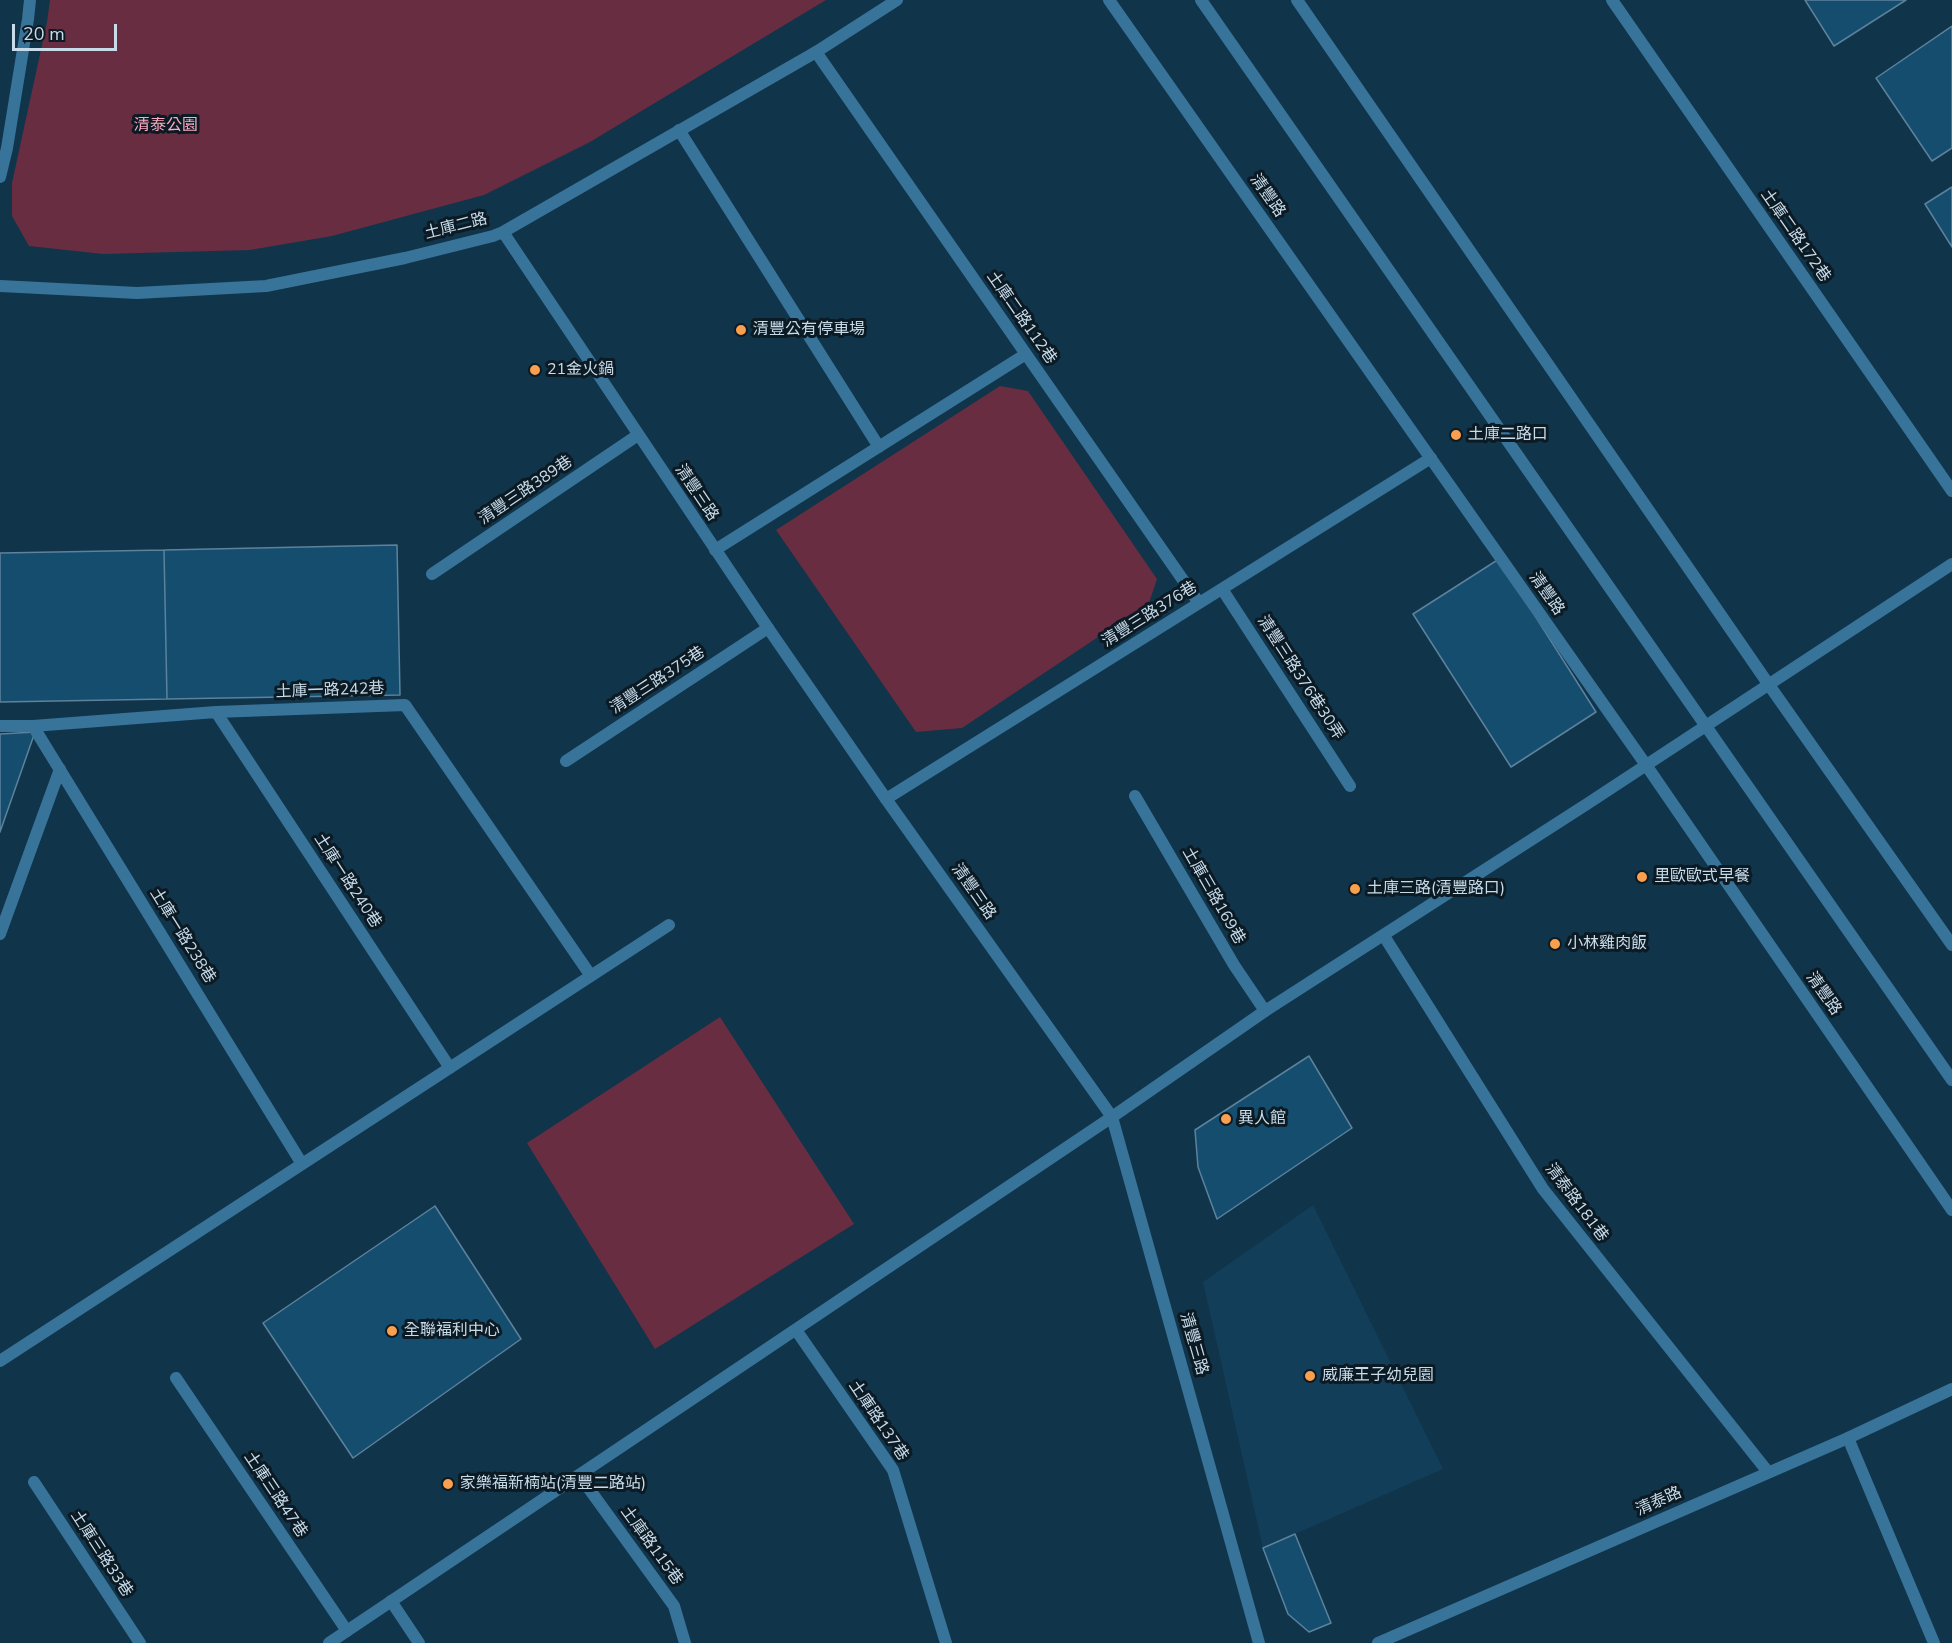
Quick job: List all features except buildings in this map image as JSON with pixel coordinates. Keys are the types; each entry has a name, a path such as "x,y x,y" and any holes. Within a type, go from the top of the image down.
{"street":[{"path":"0,177 7,148 30,0"},
{"name":"土庫二路","path":"0,286 137,293 266,286 405,258 503,232 816,52 897,0"},
{"name":"清豐路","path":"1109,0 1646,765 1952,1210"},
{"path":"1201,0 1952,1080"},
{"path":"1297,0 1769,685 1952,945"},
{"name":"土庫二路172巷","path":"1612,0 1952,491"},
{"name":"土庫二路112巷","path":"816,52 1199,603"},
{"path":"679,130 879,447"},
{"name":"清豐三路","path":"503,232 768,628 886,799 1112,1117 1259,1643"},
{"path":"715,550 1026,354"},
{"name":"清豐三路389巷","path":"432,574 638,435"},
{"name":"清豐三路376巷","path":"886,799 1431,458"},
{"path":"329,1643 1112,1117 1265,1011 1384,936 1952,564"},
{"name":"清豐三路376巷30弄","path":"1222,589 1350,786"},
{"name":"清豐三路375巷","path":"566,761 768,628"},
{"name":"土庫一路242巷","path":"0,726 33,726 216,712 405,705 591,976"},
{"name":"土庫一路240巷","path":"216,712 450,1068"},
{"name":"土庫一路238巷","path":"33,726 302,1164"},
{"path":"0,934 60,769"},
{"name":"土庫三路169巷","path":"1135,796 1234,965 1265,1011"},
{"path":"0,1361 669,925"},
{"name":"清泰路181巷","path":"1384,936 1543,1189 1768,1472"},
{"name":"土庫路137巷","path":"796,1330 893,1470 946,1643"},
{"name":"土庫三路47巷","path":"176,1378 347,1631"},
{"name":"清泰路","path":"1378,1643 1848,1438 1952,1389"},
{"path":"1848,1438 1934,1643"},
{"name":"土庫路115巷","path":"579,1475 674,1606 685,1643"},
{"name":"土庫三路33巷","path":"34,1482 140,1643"},
{"path":"391,1601 419,1643"}],"shaded area":[{"name":"威廉王子幼兒園","path":"1313,1205 1443,1469 1263,1548 1203,1282"}],"green space":[{"name":"清泰公園","path":"50,0 826,0 590,142 484,195 332,236 250,250 103,254 29,246 12,216 12,183"},
{"path":"1000,386 1028,391 1157,579 1149,603 962,728 916,732 776,530"},
{"path":"720,1017 854,1224 655,1349 527,1143"}],"place":[{"name":"清豐公有停車場","path":"741,330"},
{"name":"21金火鍋","path":"535,370"},
{"name":"土庫二路口","path":"1456,435"},
{"name":"里歐歐式早餐","path":"1642,877"},
{"name":"土庫三路(清豐路口)","path":"1355,889"},
{"name":"小林雞肉飯","path":"1555,944"},
{"name":"異人館","path":"1226,1119"},
{"name":"全聯福利中心","path":"392,1331"},
{"name":"威廉王子幼兒園","path":"1310,1376"},
{"name":"家樂福新楠站(清豐二路站)","path":"448,1484"}]}
